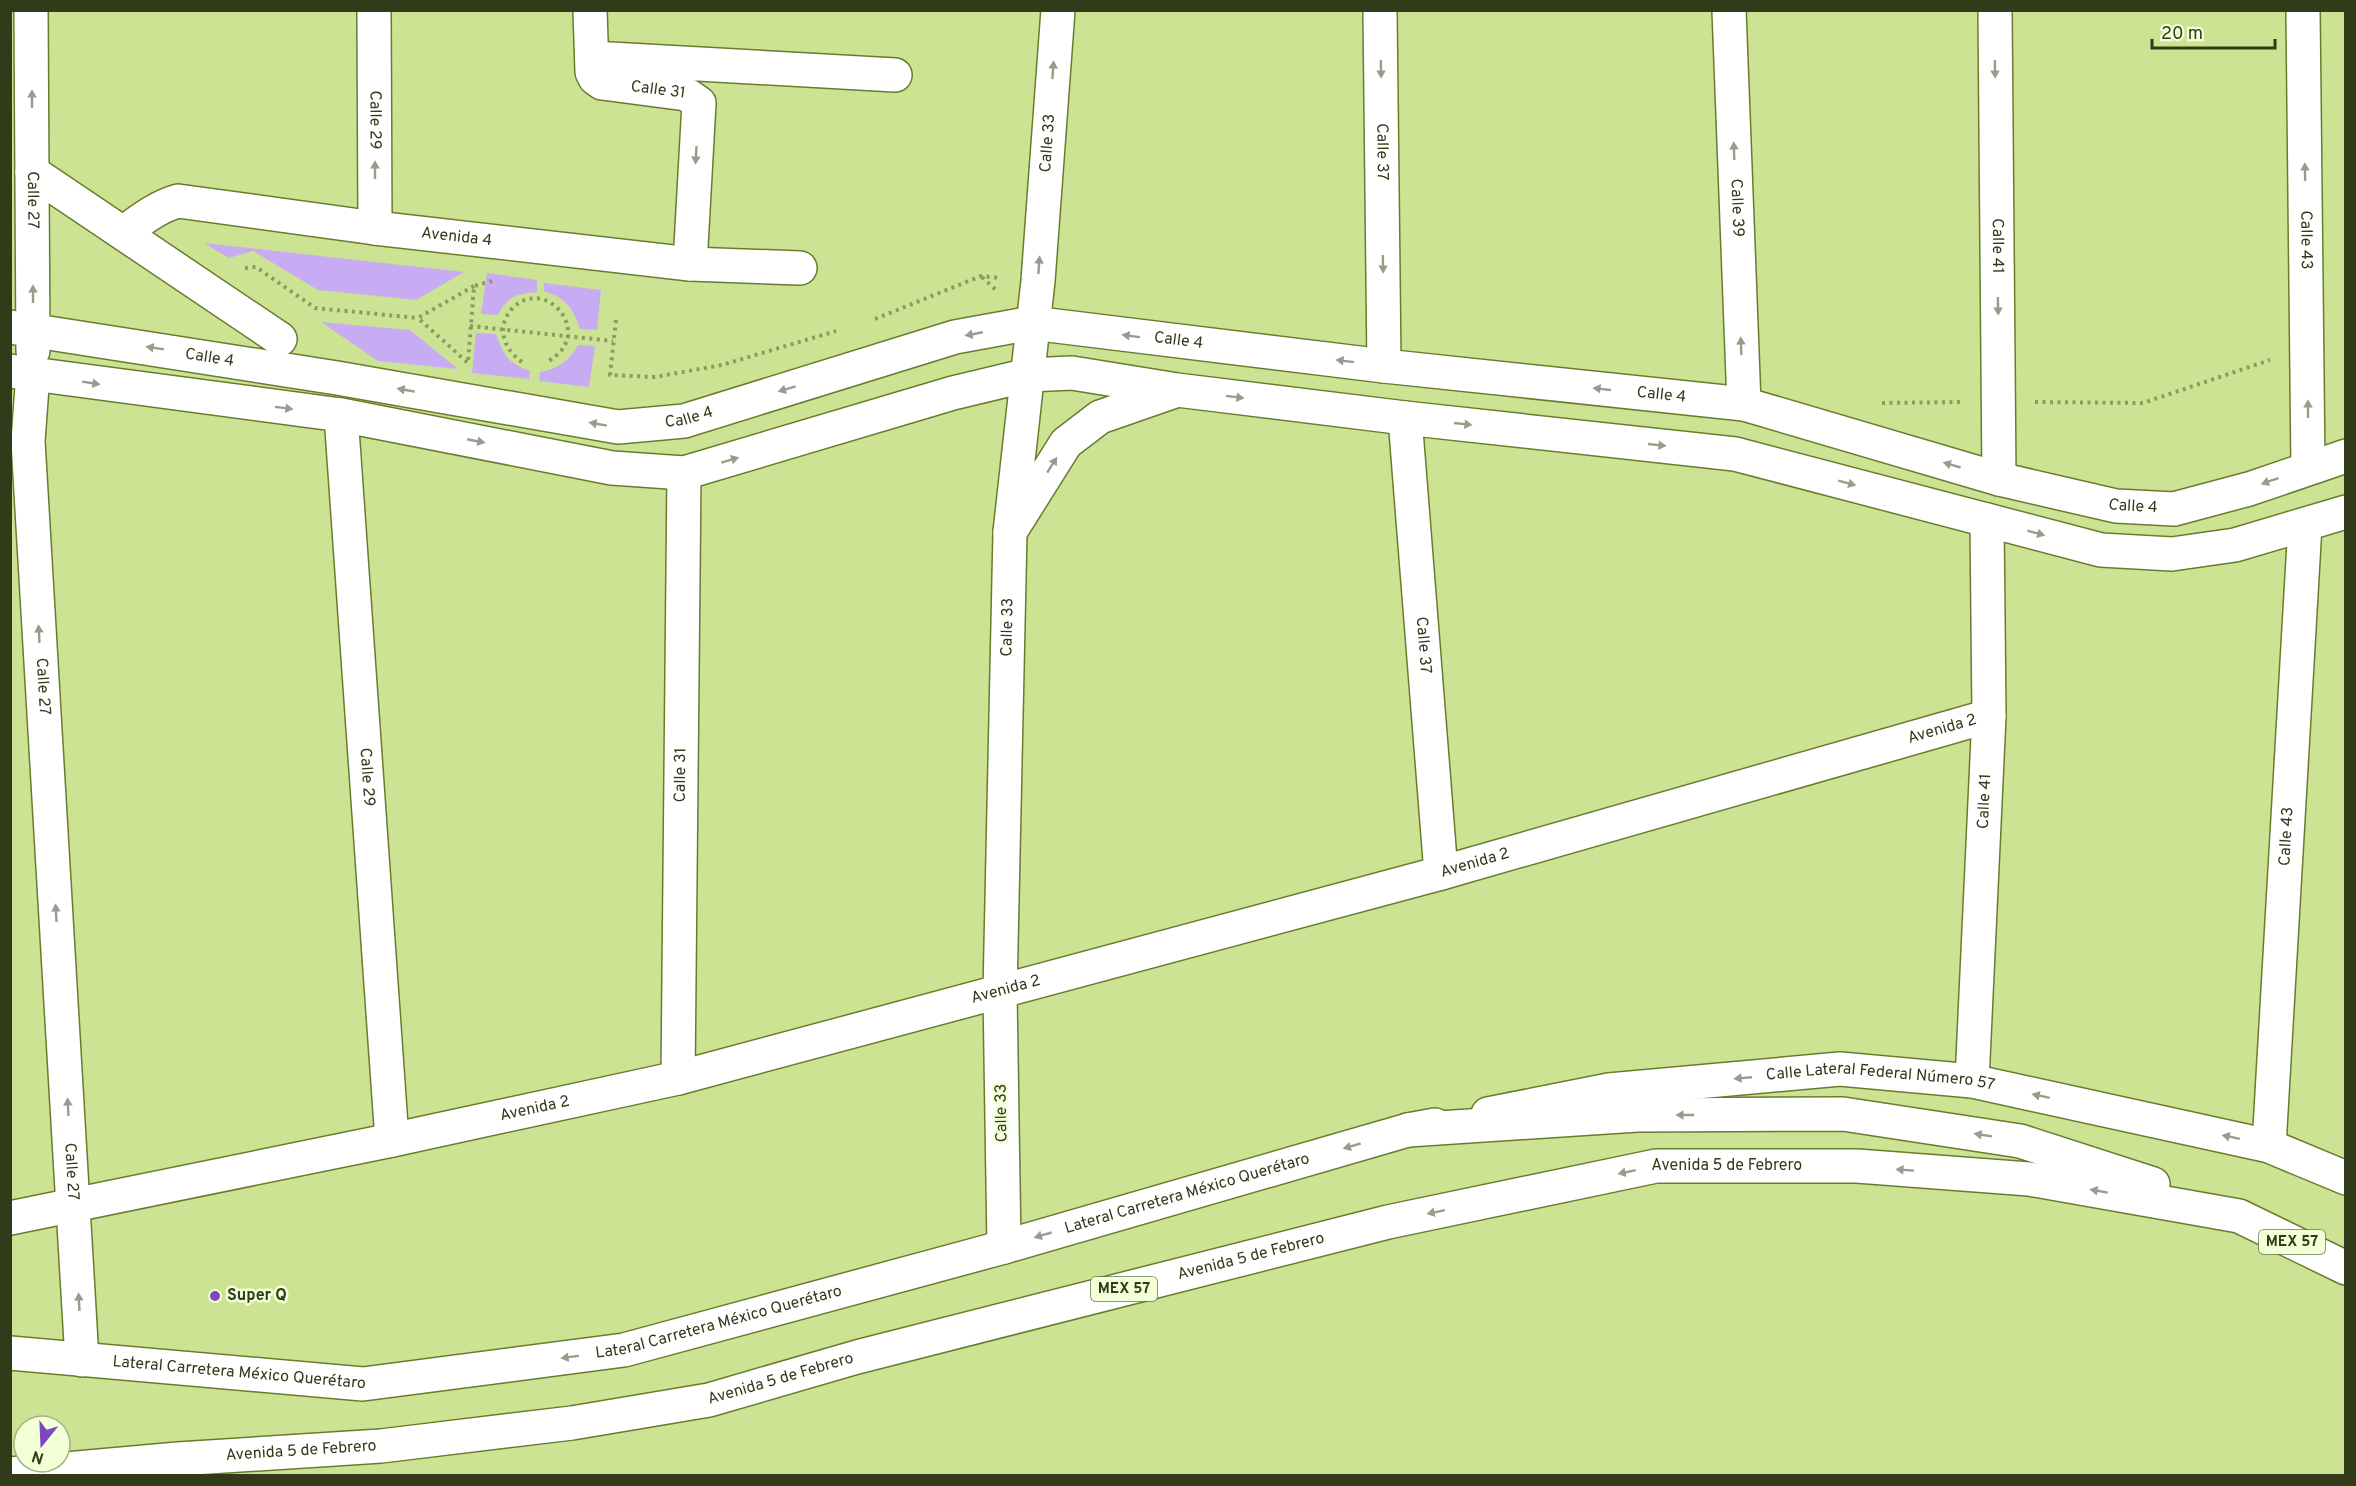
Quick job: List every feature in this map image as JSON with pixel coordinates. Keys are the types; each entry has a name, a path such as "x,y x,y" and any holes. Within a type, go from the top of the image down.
{"main road":[{"name":"Calle 27","path":"31,10 32,172 22,328 22,372 28,441 82,1360"},
{"name":"Calle 29","path":"374,10 375,228"},
{"name":"Calle 31","path":"590,10 592,72 595,78 602,83 686,94 699,103 690,264"},
{"name":"Calle 33","path":"1004,1247 1000,992 1010,532 1038,281 1058,10"},
{"name":"Calle 37","path":"1380,10 1384,366"},
{"name":"Calle 39","path":"1729,10 1744,404"},
{"name":"Calle 41","path":"1995,10 1999,479"},
{"name":"Calle 43","path":"2303,10 2308,468"},
{"path":"592,58 895,75"},
{"path":"32,172 280,339"},
{"name":"Avenida 4","path":"123,233 151,212 178,201 375,228 690,264 800,268"},
{"name":"Calle 4","path":"22,328 326,376 618,427 684,421 955,337 1032,323 1384,366 1744,404 1999,479 2116,506 2174,509 2249,489 2346,456"},
{"path":"22,372 341,415 612,468 684,473 953,393 1028,375 1071,373 1177,390 1405,418 1735,454 2101,550 2172,554 2235,545 2346,512"},
{"path":"1010,532 1066,443 1100,417 1177,390"},
{"name":"Calle 29","path":"341,415 392,1140"},
{"name":"Calle 37","path":"1405,418 1441,873"},
{"name":"Calle 31","path":"678,1078 684,473"},
{"name":"Calle 41","path":"1971,1081 1989,716 1987,520"},
{"name":"Calle 43","path":"2269,1146 2305,525"},
{"name":"Avenida 2","path":"10,1218 74,1207 678,1078 1441,873 1989,716"},
{"name":"Calle Lateral Federal Número 57","path":"1408,1130 1609,1090 1840,1070 1971,1081 2269,1146 2346,1178"},
{"path":"1408,1130 1637,1115 1843,1114 2020,1141 2147,1181 2239,1216"},
{"name":"Lateral Carretera México Querétaro","path":"10,1353 363,1384 624,1350 1004,1247 1408,1130"},
{"name":"Avenida 5 de Febrero","path":"10,1473 381,1446 572,1423 710,1400 857,1358 1376,1225 1656,1166 1857,1166 2029,1179 2239,1216 2346,1268"}],"path":[{"path":"214,293 243,268 256,267 315,308 418,318 474,286 495,280"},
{"path":"872,320 981,276 1038,281"},
{"path":"418,318 468,363 474,286"},
{"path":"522,362 513,356 504,344 502,329 507,314 519,302 535,298 550,302 562,312 568,327 567,342 558,356 547,362"},
{"path":"616,321 610,375 655,377 722,365 840,330"},
{"path":"470,326 613,341"},
{"path":"1871,403 2143,403 2308,348"}],"shaded area":[{"path":"204,243 464,272 416,300 318,290 253,251 229,258"},
{"path":"487,273 537,280 537,292 513,297 498,315 481,314"},
{"path":"544,283 601,290 597,330 580,329 571,309 563,300 544,291"},
{"path":"321,322 410,330 458,369 378,361"},
{"path":"476,333 496,334 508,358 530,371 529,379 472,373"},
{"path":"578,345 595,346 589,387 539,381 540,372 562,363 571,356"}],"place":[{"name":"Super Q","path":"215,1296"}]}
